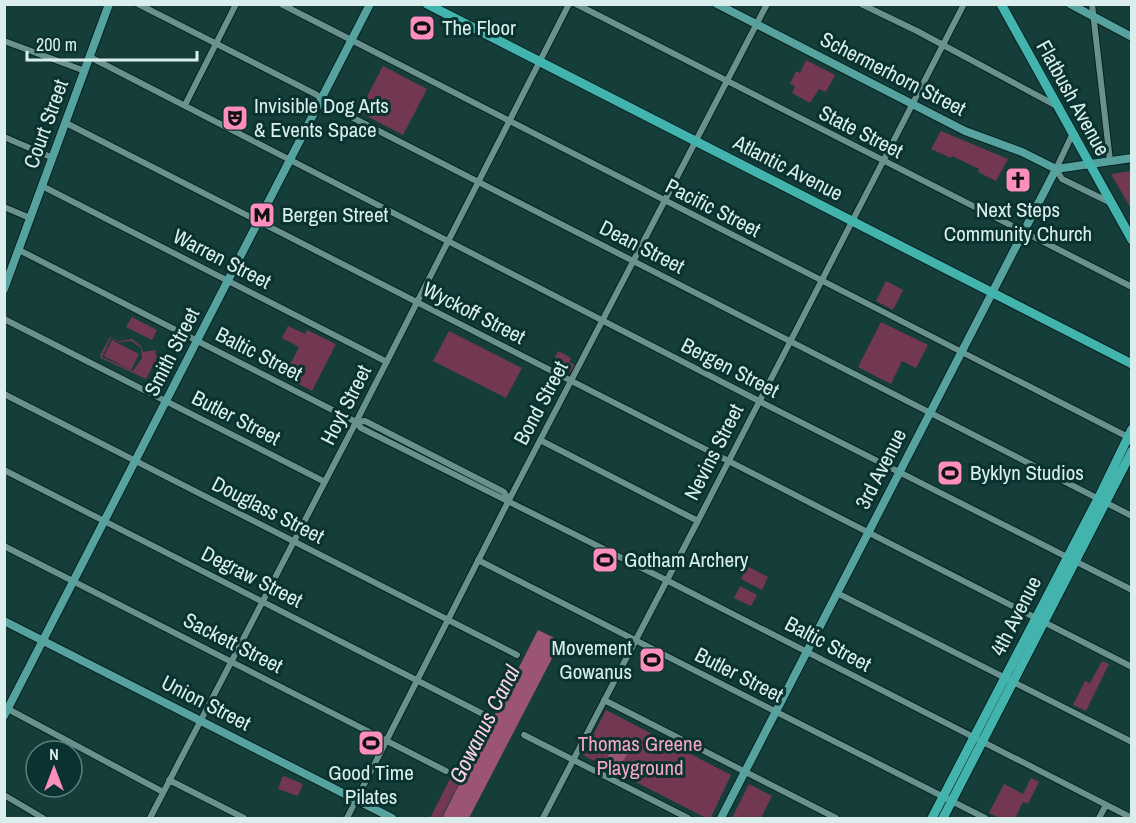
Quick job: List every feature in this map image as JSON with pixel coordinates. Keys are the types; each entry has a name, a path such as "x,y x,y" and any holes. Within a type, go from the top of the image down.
{"main road":[{"name":"Atlantic Avenue","path":"427,4 1131,364"},
{"name":"Flatbush Avenue","path":"1001,4 1131,240"},
{"name":"4th Avenue","path":"1102,501 1130,435"},
{"name":"4th Avenue","path":"932,819 947,799 1071,559 1131,451"},
{"name":"4th Avenue","path":"943,819 947,799"}],"street":[{"name":"Dean Street","path":"138,4 316,95 478,182 1131,516"},
{"path":"185,105 236,4"},
{"name":"Pacific Street","path":"281,4 961,353 1130,435"},
{"name":"Smith Street","path":"7,705 74,581 370,4"},
{"name":"Hoyt Street","path":"150,819 387,362 569,4"},
{"name":"State Street","path":"576,4 1131,287"},
{"name":"Schermerhorn Street","path":"717,4 965,131 1022,152 1056,169"},
{"name":"Bond Street","path":"346,819 767,4"},
{"path":"861,4 1056,105"},
{"name":"Nevins Street","path":"543,819 963,4"},
{"path":"1070,4 1131,37"},
{"path":"1092,4 1110,161"},
{"name":"Court Street","path":"6,283 85,71 107,5"},
{"path":"4,41 85,71"},
{"name":"Bergen Street","path":"90,57 1131,590"},
{"name":"Wyckoff Street","path":"66,123 1131,667"},
{"name":"3rd Avenue","path":"721,819 1072,135"},
{"path":"4,137 53,158"},
{"path":"1112,204 1062,179 1056,169 1131,158"},
{"name":"Warren Street","path":"42,186 387,362"},
{"path":"4,207 30,218"},
{"name":"Baltic Street","path":"19,250 356,422 361,428 667,580 1131,818"},
{"name":"Butler Street","path":"4,319 325,482"},
{"name":"Douglass Street","path":"4,394 517,655"},
{"path":"540,440 698,521"},
{"name":"Degraw Street","path":"4,471 485,715"},
{"name":"Sackett Street","path":"4,546 446,771"},
{"name":"Butler Street","path":"478,560 985,819"},
{"path":"837,592 1131,742"},
{"name":"Union Street","path":"4,621 392,819"},
{"path":"604,700 836,819"},
{"path":"7,705 163,792"},
{"path":"524,735 688,819"},
{"path":"169,780 244,819"},
{"path":"4,795 43,819"},
{"path":"1099,819 1106,805"}],"green space":[{"path":"806,60 835,75 826,92 819,89 810,103 792,93 795,86 790,84 796,71 800,73"},
{"path":"383,66 427,89 403,135 359,112"},
{"path":"941,131 1008,159 996,181 978,172 979,169 931,149"},
{"path":"1131,171 1132,207 1130,207 1111,174"},
{"path":"886,281 903,290 893,310 876,301"},
{"path":"132,317 157,330 152,340 126,327"},
{"path":"881,322 928,345 916,368 902,361 891,384 858,367"},
{"path":"288,326 305,334 307,330 336,344 312,391 284,376 299,347 282,338"},
{"path":"449,331 522,368 506,398 433,361"},
{"path":"110,337 119,341 132,339 141,346 143,352 156,350 155,354 158,356 146,379 101,358 100,355","holes":["111,338 119,342 131,341 141,348 142,358 133,371 102,357"]},
{"path":"112,340 139,354 131,370 104,356"},
{"path":"558,351 571,358 569,362 575,365 571,372 552,363"},
{"path":"747,566 768,577 762,590 741,579"},
{"path":"740,586 757,595 751,606 734,598"},
{"path":"1102,661 1109,664 1086,711 1073,705 1085,681 1090,683"},
{"name":"Thomas Greene Playground","path":"606,710 731,775 711,817 706,818 583,755"},
{"path":"479,722 489,726 441,818 430,818"},
{"path":"284,776 303,784 298,796 278,789"},
{"path":"1031,778 1039,782 1028,804 1023,802 1015,818 1000,818 989,813 1004,784 1023,794"},
{"path":"749,784 772,796 761,818 732,818"}],"shaded area":[{"name":"Gowanus Canal","path":"538,630 561,641 469,818 442,818"},
{"path":"614,744 628,752 619,769 605,762"}],"place":[{"name":"The Floor","path":"422,28"},
{"name":"Invisible Dog Arts & Events Space","path":"235,118"},
{"name":"Next Steps Community Church","path":"1018,180"},
{"name":"Bergen Street","path":"262,215"},
{"name":"Byklyn Studios","path":"950,473"},
{"name":"Gotham Archery","path":"605,560"},
{"name":"Movement Gowanus","path":"652,660"},
{"name":"Good Time Pilates","path":"371,743"}]}
